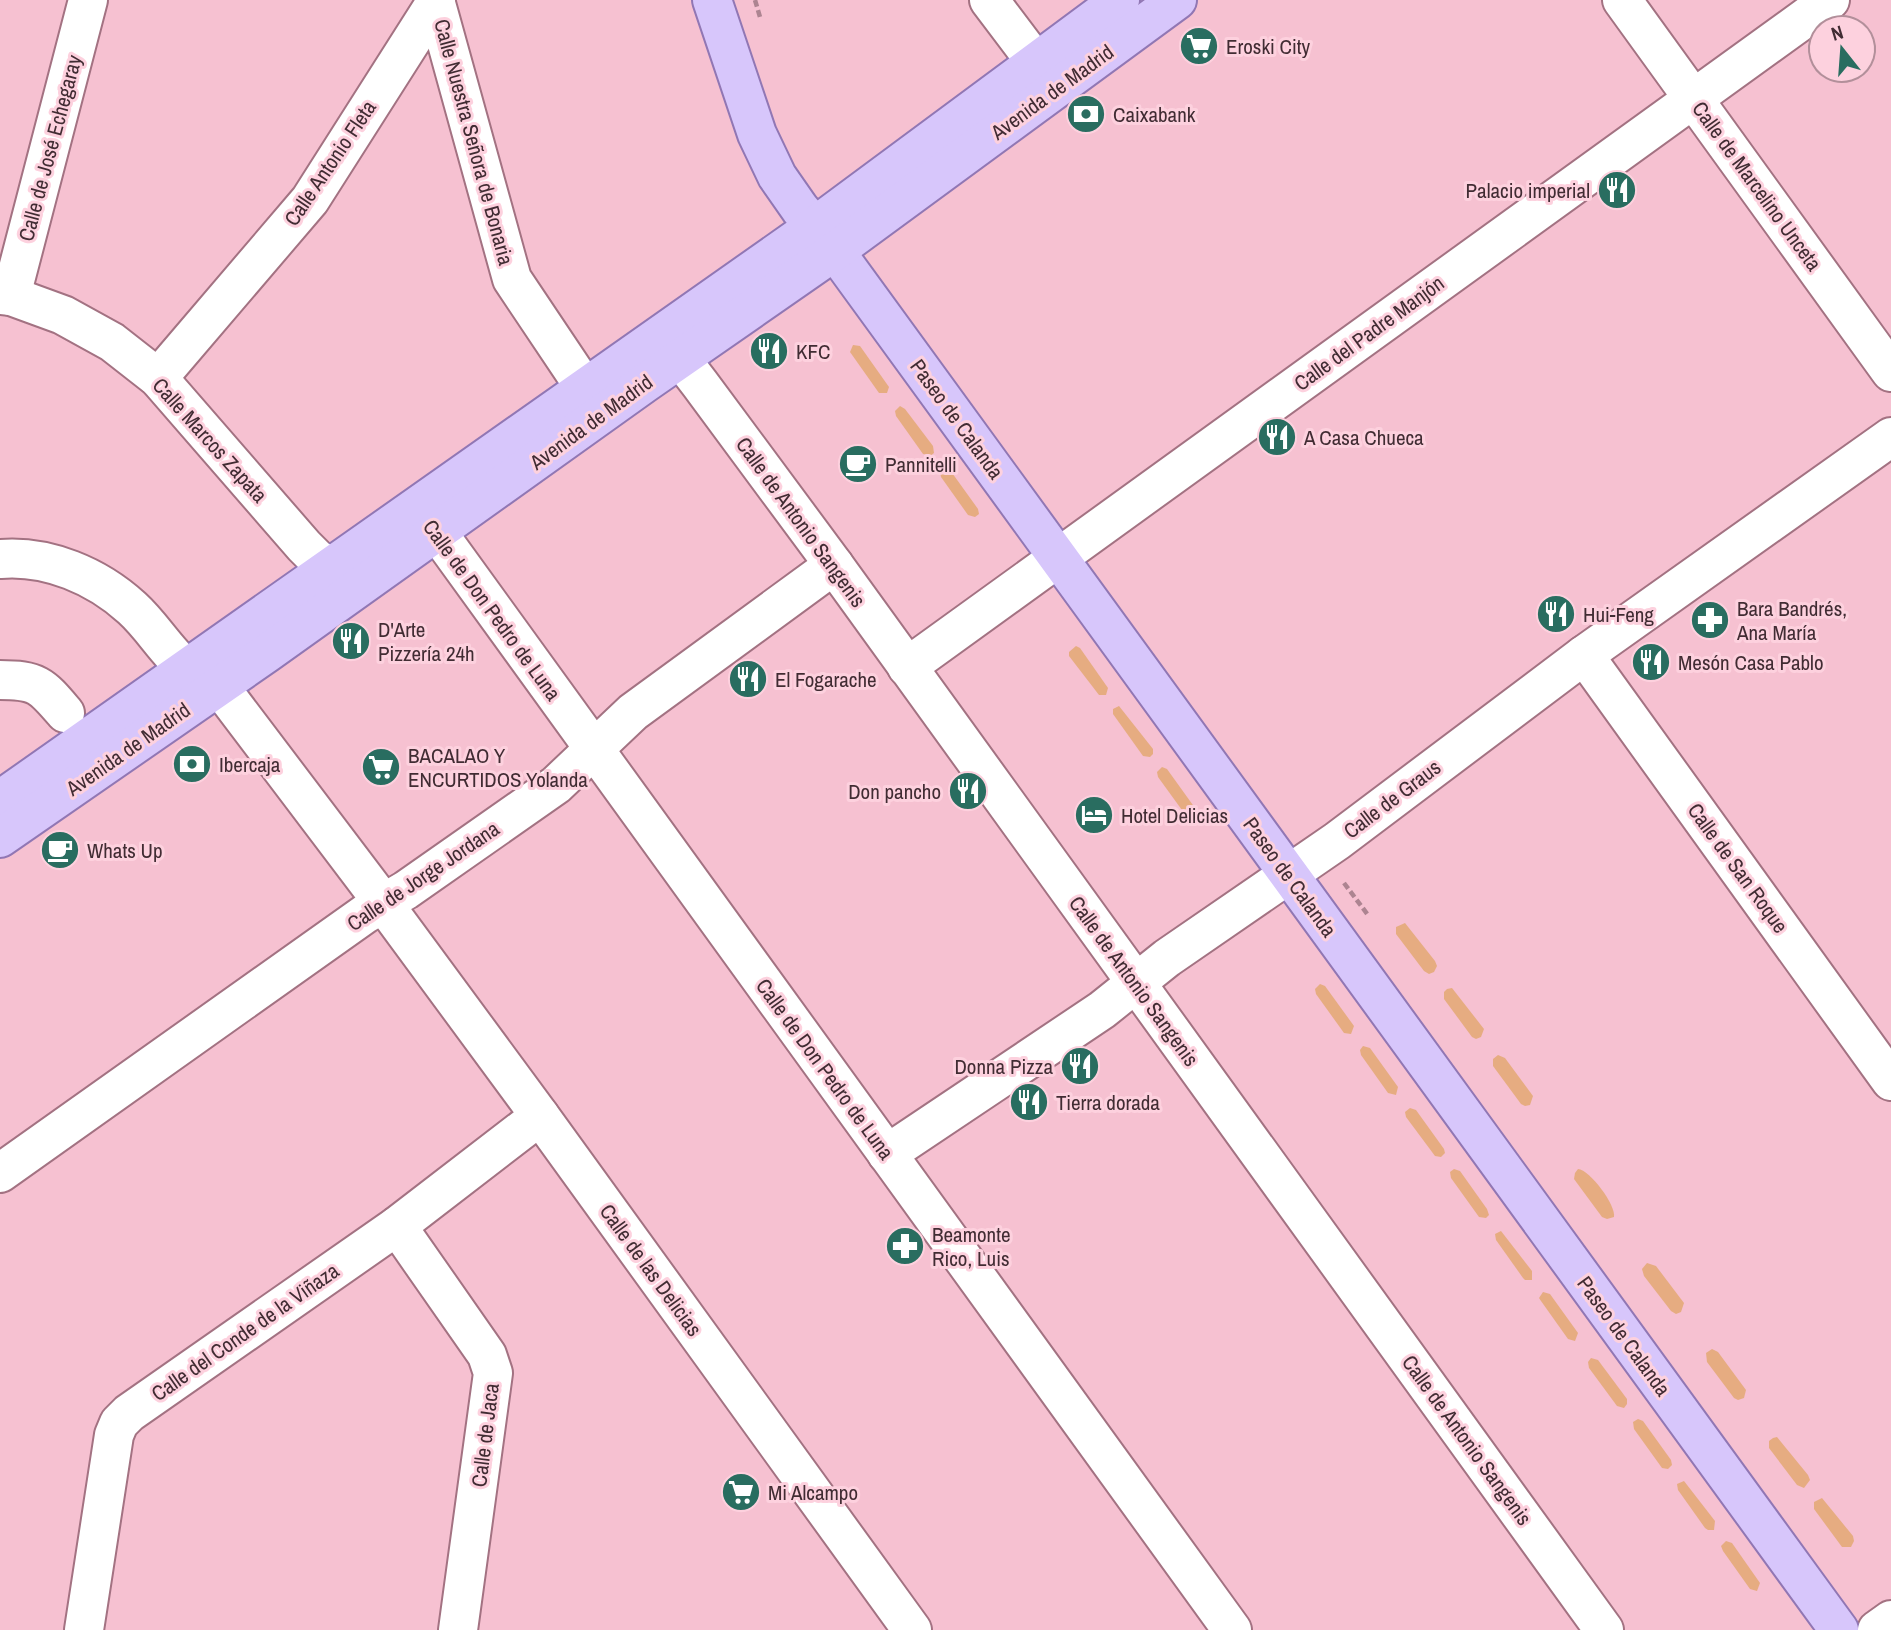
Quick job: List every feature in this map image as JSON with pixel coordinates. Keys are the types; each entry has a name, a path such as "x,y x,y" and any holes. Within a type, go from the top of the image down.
{"main road":[{"name":"Paseo de Calanda","path":"712,0 757,134 788,193 825,239 1839,1630"},
{"name":"Avenida de Madrid","path":"825,239 1035,61 1120,0"},
{"name":"Avenida de Madrid","path":"0,800 203,678 428,520 669,348 722,290 825,239 1177,0"},
{"name":"Avenida de Madrid","path":"0,838 203,678 332,567 428,520 584,388 669,348"}],"street":[{"name":"Calle de José Echegaray","path":"5,295 88,0"},
{"path":"989,0 1035,61"},
{"name":"Calle de Marcelino Unceta","path":"1622,0 1891,372"},
{"name":"Calle del Padre Manjón","path":"907,667 1830,0"},
{"name":"Calle Antonio Fleta","path":"158,378 310,201 436,1"},
{"name":"Calle Nuestra Señora de Bonaria","path":"436,1 512,279 584,388"},
{"name":"Calle Marcos Zapata","path":"5,295 63,315 112,342 158,378 304,546 317,559 332,567"},
{"name":"Calle de Antonio Sangenis","path":"669,348 834,565 1604,1630"},
{"name":"Calle de Graus","path":"887,1154 1101,1010 1167,958 1289,874 1584,655 1891,437"},
{"name":"Calle de Don Pedro de Luna","path":"428,520 1232,1630"},
{"name":"Calle de las Delicias","path":"0,559 48,562 74,571 104,587 132,608 203,678 383,903 912,1630"},
{"name":"Calle de Jorge Jordana","path":"0,1173 365,914 406,890 556,785 633,712 834,565"},
{"name":"Calle de San Roque","path":"1584,655 1891,1081"},
{"path":"0,680 17,680 43,687 65,713"},
{"name":"Calle del Conde de la Viñaza","path":"84,1630 114,1435 119,1423 397,1226 540,1116"},
{"name":"Calle de Jaca","path":"397,1226 487,1355 493,1373 458,1630"},
{"path":"1877,1630 1891,1620"}],"path":[{"path":"755,0 762,23"}],"shaded area":[{"path":"853,345 860,346 889,387 887,393 879,393 850,352"},
{"path":"900,406 933,446 934,453 930,456 923,454 896,416 895,411"},
{"path":"945,468 950,470 978,509 979,514 975,517 968,515 941,477 940,472"},
{"path":"1076,646 1108,688 1106,695 1099,695 1069,656 1069,652"},
{"path":"1119,706 1153,749 1150,757 1143,756 1113,714 1113,709"},
{"path":"1162,767 1167,769 1195,808 1197,814 1194,818 1187,817 1158,777 1157,772"},
{"path":"1405,923 1435,961 1437,966 1434,972 1429,974 1424,971 1396,934 1396,927"},
{"path":"1320,984 1325,986 1354,1026 1351,1034 1344,1033 1316,994 1315,989"},
{"path":"1452,988 1484,1029 1481,1037 1472,1037 1444,999 1444,992"},
{"path":"1363,1046 1370,1048 1398,1087 1396,1095 1388,1093 1361,1055"},
{"path":"1498,1055 1505,1058 1533,1096 1530,1105 1521,1104 1493,1066 1493,1059"},
{"path":"1410,1108 1416,1110 1444,1149 1445,1153 1441,1157 1435,1156 1406,1117 1405,1112"},
{"path":"1454,1169 1460,1171 1487,1209 1489,1215 1486,1218 1479,1217 1451,1178 1450,1172"},
{"path":"1578,1169 1589,1175 1601,1189 1611,1205 1614,1217 1602,1217 1574,1179"},
{"path":"1501,1231 1532,1271 1532,1280 1523,1278 1496,1240 1495,1234"},
{"path":"1647,1263 1656,1266 1684,1303 1681,1312 1676,1314 1671,1311 1644,1276 1642,1269"},
{"path":"1543,1292 1550,1294 1578,1333 1575,1341 1568,1339 1539,1298"},
{"path":"1712,1349 1718,1352 1746,1390 1744,1398 1734,1398 1707,1362 1706,1353"},
{"path":"1591,1358 1598,1360 1627,1399 1624,1408 1617,1406 1589,1368 1588,1362"},
{"path":"1638,1419 1643,1421 1671,1460 1672,1465 1668,1469 1662,1468 1634,1429 1633,1422"},
{"path":"1777,1437 1808,1475 1810,1480 1804,1488 1797,1485 1769,1448 1769,1441"},
{"path":"1684,1481 1715,1521 1714,1530 1705,1528 1678,1490 1677,1484"},
{"path":"1822,1498 1853,1536 1851,1547 1842,1547 1814,1509 1814,1502"},
{"path":"1726,1541 1732,1543 1760,1583 1757,1591 1750,1589 1723,1551 1721,1546"}],"place":[{"name":"Eroski City","path":"1199,46"},
{"name":"Caixabank","path":"1086,114"},
{"name":"Palacio imperial","path":"1617,190"},
{"name":"KFC","path":"769,351"},
{"name":"A Casa Chueca","path":"1277,437"},
{"name":"Pannitelli","path":"858,464"},
{"name":"Hui-Feng","path":"1556,614"},
{"name":"Bara Bandrés, Ana María","path":"1710,620"},
{"name":"D'Arte Pizzería 24h","path":"351,641"},
{"name":"Mesón Casa Pablo","path":"1651,662"},
{"name":"El Fogarache","path":"748,679"},
{"name":"Ibercaja","path":"192,764"},
{"name":"BACALAO Y ENCURTIDOS Yolanda","path":"381,767"},
{"name":"Don pancho","path":"968,791"},
{"name":"Hotel Delicias","path":"1094,815"},
{"name":"Whats Up","path":"60,850"},
{"name":"Donna Pizza","path":"1080,1066"},
{"name":"Tierra dorada","path":"1029,1102"},
{"name":"Beamonte Rico, Luis","path":"905,1246"},
{"name":"Mi Alcampo","path":"741,1492"}]}
